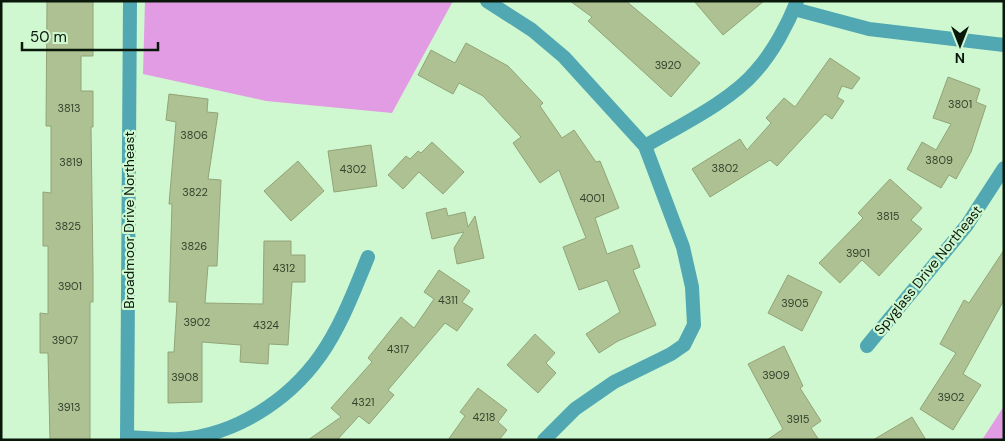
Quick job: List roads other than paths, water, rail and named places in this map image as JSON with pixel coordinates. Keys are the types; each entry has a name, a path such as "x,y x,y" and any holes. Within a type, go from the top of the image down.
{"street":[{"name":"Broadmoor Drive Northeast","path":"127,439 130,1"},
{"path":"487,1 525,24 564,57 645,146 681,240 692,287 694,325 689,339 679,350 614,382 574,409 544,440"},
{"path":"645,146 710,108 757,71 795,5 869,29 1004,45"},
{"name":"Spyglass Drive Northeast","path":"867,346 967,225 1004,168"},
{"path":"127,439 180,439 223,430 271,405 306,373 320,356 349,304 368,257"}]}
